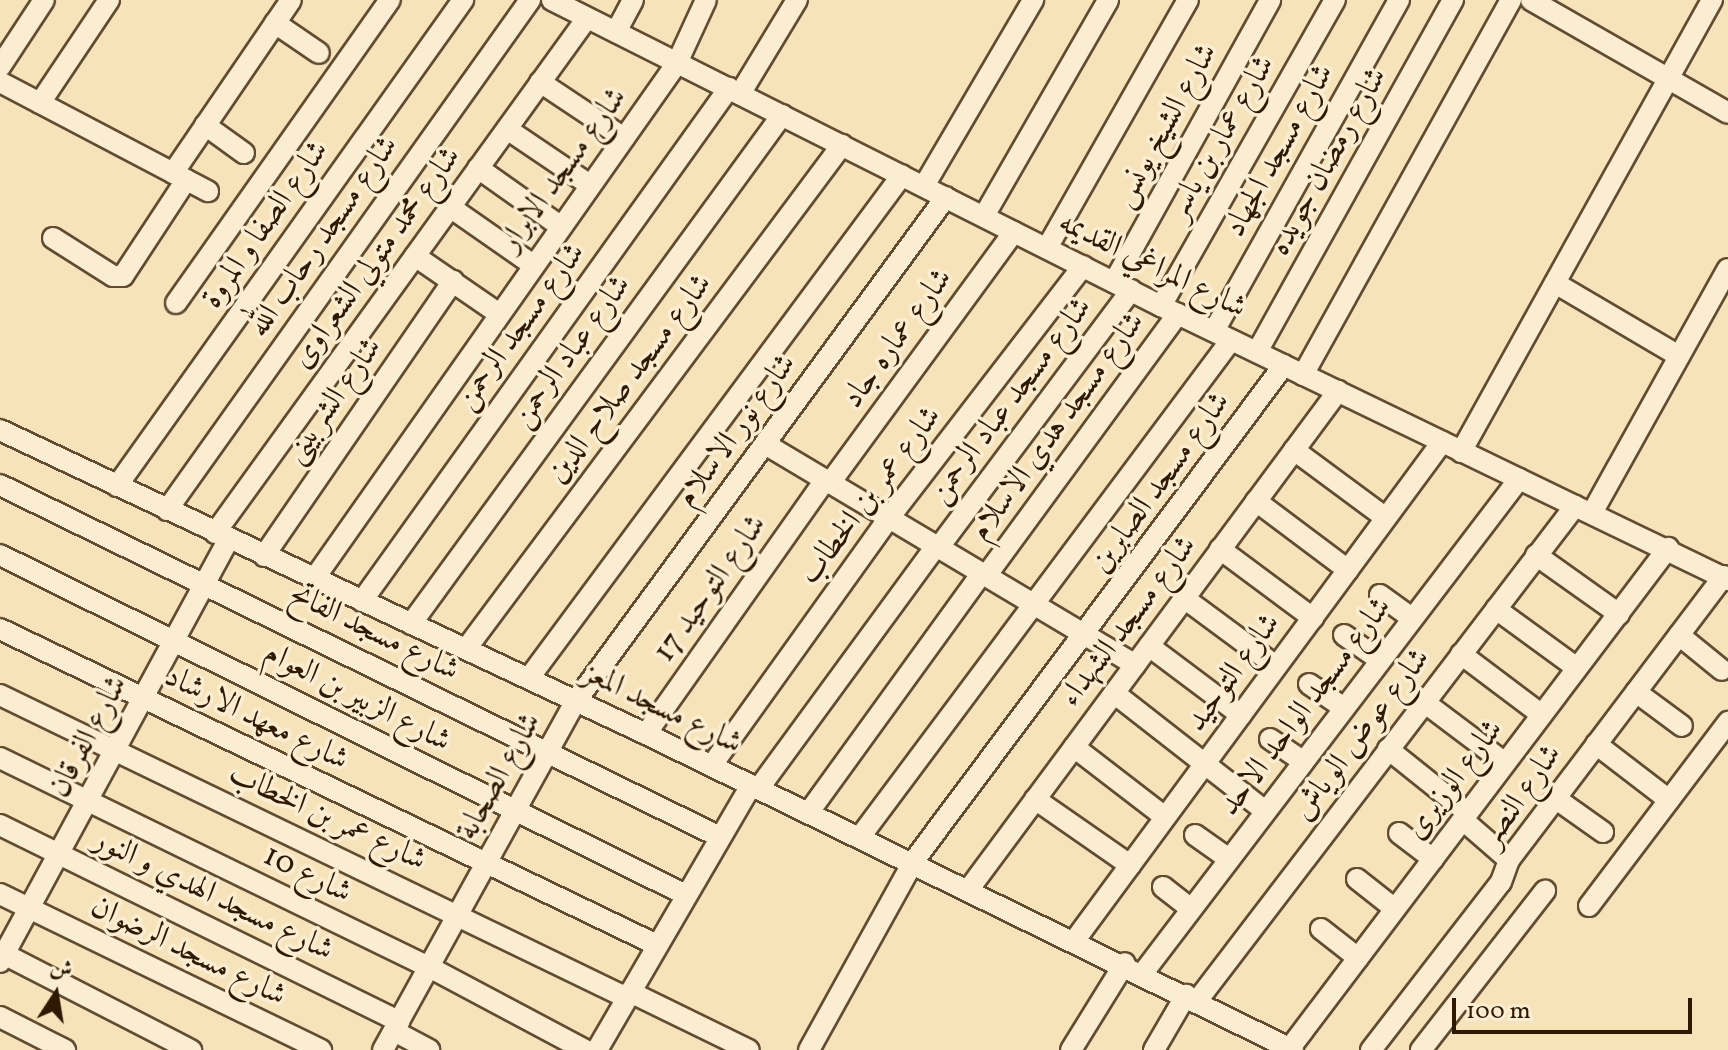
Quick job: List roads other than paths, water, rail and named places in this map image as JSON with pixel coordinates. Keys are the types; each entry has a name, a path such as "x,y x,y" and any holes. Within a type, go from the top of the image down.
{"street":[{"path":"0,67 44,0"},
{"path":"40,103 109,0"},
{"path":"53,238 113,276 123,276 205,125 291,0"},
{"path":"176,303 390,0"},
{"name":"شارع الصفا و المروة","path":"117,486 463,0"},
{"name":"شارع مسجد رحاب الله","path":"167,510 530,0"},
{"name":"شارع المراغي القديمه","path":"552,0 1170,310 1726,578"},
{"path":"616,32 633,0"},
{"name":"شارع مسجد الابرار","path":"314,579 498,313 677,63 706,0"},
{"name":"شارع مسجد الرحمن","path":"362,601 797,0"},
{"path":"924,186 1033,0"},
{"path":"984,216 1108,0"},
{"path":"1047,248 1188,0"},
{"name":"شارع الشيخ يونس","path":"1122,286 1270,0"},
{"name":"شارع عمار بن ياسر","path":"1170,310 1335,0"},
{"name":"شارع مسجد الجهاد","path":"860,837 1035,605 1222,335 1399,0"},
{"name":"شارع رمضان جويده","path":"1257,352 1453,0"},
{"path":"1303,375 1511,0"},
{"path":"1531,0 1728,113"},
{"path":"1461,452 1712,0"},
{"name":"شارع محمد متولي الشعراوى","path":"222,536 415,256 587,18"},
{"path":"275,23 319,53"},
{"path":"0,82 208,191"},
{"path":"540,82 624,138"},
{"name":"شارع عباد الرحمن","path":"411,624 782,115"},
{"path":"205,125 244,153"},
{"path":"507,129 590,185"},
{"name":"شارع مسجد صلاح الدين","path":"466,649 842,145"},
{"path":"478,168 560,226"},
{"path":"529,678 902,175"},
{"name":"شارع نور الاسلام","path":"576,701 946,197"},
{"path":"450,207 533,265"},
{"name":"شارع عماره جاد","path":"827,481 1014,232"},
{"path":"415,256 498,313"},
{"name":"شارع عمر بن الخطاب","path":"712,765 889,518 1083,266"},
{"name":"شارع عوض الوياش","path":"1154,1050 1536,555 1584,510 1679,356 1728,269"},
{"name":"شارع الشربينى","path":"264,556 453,281"},
{"path":"1555,283 1679,356"},
{"name":"شارع مسجد عباد الرحمن","path":"597,1050 720,837 755,786 937,547 1122,286"},
{"name":"شارع مسجد هدي الاسلام","path":"809,812 984,574 1170,310"},
{"name":"شارع مسجد الصابرين","path":"809,1050 913,862 1087,636 1284,365"},
{"name":"شارع مسجد الشهداء","path":"969,889 1338,391"},
{"name":"شارع مسجد المعز","path":"0,430 529,678 1134,968 1273,1045"},
{"name":"شارع التوحيد","path":"1075,940 1442,442"},
{"path":"765,444 1135,665"},
{"path":"1294,450 1386,518"},
{"name":"شارع مسجد الواحد الاحد","path":"1071,1050 1134,968 1191,909 1519,479"},
{"name":"شارع التوحيد 17","path":"646,734 827,481"},
{"name":"شارع مسجد الفاتح","path":"0,485 549,750 720,837"},
{"path":"1256,501 1348,570"},
{"name":"شارع الفرقان","path":"1,956 30,909 205,584 222,536"},
{"name":"شارع الوزيرى","path":"1273,1045 1358,958 1668,548"},
{"path":"1220,549 1313,618"},
{"name":"شارع الزبير بن العوام","path":"0,555 686,895"},
{"path":"1536,555 1619,614"},
{"name":"شارع النصر","path":"1371,1050 1501,882 1509,860 1555,798 1726,578"},
{"path":"1380,595 1412,618"},
{"path":"1184,598 1276,666"},
{"path":"1496,609 1577,668"},
{"name":"شارع معهد الارشاد","path":"0,629 657,945"},
{"path":"1344,635 1380,660"},
{"path":"1679,635 1722,670"},
{"path":"1149,646 1241,715"},
{"path":"1461,654 1542,715"},
{"path":"1309,684 1344,708"},
{"path":"1636,692 1682,726"},
{"path":"1114,693 1265,811"},
{"name":"شارع عمر بن الخطاب","path":"0,695 749,1050"},
{"name":"شارع الصحابة","path":"383,1050 576,701"},
{"path":"1424,702 1505,763"},
{"path":"1589,906 1728,722"},
{"path":"1270,739 1303,761"},
{"path":"1596,744 1669,800"},
{"path":"1074,747 1165,817"},
{"path":"1388,749 1465,816 1509,860"},
{"name":"شارع 10","path":"0,758 429,967 585,1050"},
{"path":"1555,798 1603,832"},
{"path":"1035,799 1130,865"},
{"name":"شارع مسجد الهدي و النور","path":"0,825 396,1026 429,1050"},
{"path":"1399,833 1433,859"},
{"path":"1195,835 1229,859"},
{"path":"1357,879 1395,909"},
{"path":"1163,887 1191,909"},
{"path":"1421,1050 1545,891"},
{"name":"شارع مسجد الرضوان","path":"0,894 321,1050"},
{"path":"1321,929 1358,958"},
{"path":"1,956 191,1050"},
{"path":"0,1017 65,1050"}]}
